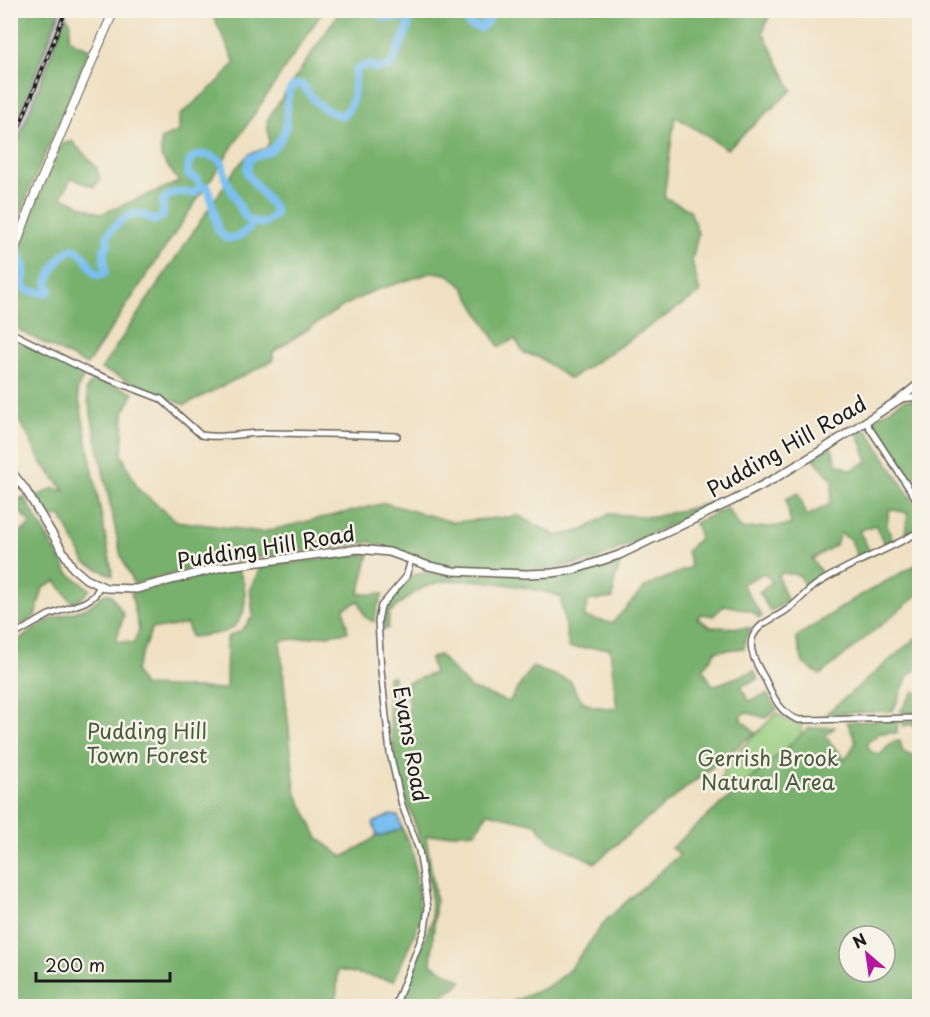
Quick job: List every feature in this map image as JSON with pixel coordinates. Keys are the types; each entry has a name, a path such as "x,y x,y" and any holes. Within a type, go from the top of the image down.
{"main road":[{"path":"10,262 49,159 114,10"}],"street":[{"path":"10,332 88,371 161,399 201,435 307,433 397,436"},
{"name":"Pudding Hill Road","path":"10,470 25,489 73,568 86,579 100,586 116,589 136,589 222,567 358,549 379,550 453,571 526,574 573,570 599,562 762,485 900,399 920,383"},
{"path":"900,399 920,397"},
{"path":"865,421 920,505"},
{"path":"920,531 818,584 794,605 762,624 753,637 752,647 754,658 773,696 789,717 799,720 920,718"},
{"name":"Evans Road","path":"395,1006 425,929 428,908 419,850 402,805 394,774 381,670 378,621 381,606 406,577 411,560"},
{"path":"10,637 49,615 85,602 94,596 100,586"}],"shaded area":[{"path":"60,11 69,11 11,159 11,137"}],"green space":[{"path":"10,11 60,11 11,137"},
{"path":"211,11 323,11 87,365 20,331 11,321 11,287 16,263 38,200 62,144 72,141 97,168 100,180 94,187 71,178 62,197 101,214 179,182 161,157 161,139 179,131 179,116 218,82 235,63"},
{"path":"340,11 771,11 763,32 792,90 727,149 675,116 664,197 690,210 698,233 692,261 700,293 570,379 540,358 524,353 515,339 499,347 464,288 449,275 434,272 373,291 340,308 273,352 273,361 185,405 101,369 236,168 249,154 266,148 269,142 267,120"},
{"path":"66,16 71,23 69,37 75,43 90,49 28,194 11,244 11,159"},
{"path":"10,337 18,338 85,374 77,389 113,576 85,563 61,516 49,518 37,496 54,488 65,491 40,461 16,417 11,420"},
{"path":"95,377 134,393 124,412 122,455 138,489 177,521 262,532 385,503 453,522 519,516 557,536 584,530 609,514 654,517 722,500 598,559 552,569 454,569 371,542 244,559 185,570 134,584 121,556 86,390"},
{"path":"919,399 919,475 911,480 874,426 876,418 904,400"},
{"path":"856,428 867,430 918,509 918,528 905,534 908,513 889,509 887,525 893,541 885,545 875,525 859,531 871,553 858,559 851,540 840,533 836,545 812,559 823,575 805,586 799,575 782,573 778,576 788,602 770,611 759,592 772,582 764,573 742,584 762,616 759,618 751,611 725,605 713,616 702,614 697,618 711,627 752,628 746,636 744,648 716,651 703,669 713,686 754,671 758,679 741,686 749,701 767,694 777,709 766,718 745,712 740,718 755,733 595,863 549,840 536,824 488,813 475,832 426,836 436,900 431,964 462,981 432,1006 399,1006 432,920 430,887 417,830 397,773 388,707 388,677 394,676 397,724 410,726 406,683 434,673 430,659 439,655 470,688 509,702 532,667 571,681 579,696 588,704 617,708 610,648 569,648 560,596 527,588 469,580 433,584 415,592 389,613 388,628 384,630 383,611 387,602 413,575 424,573 553,575 623,556 615,579 613,598 588,601 584,617 612,623 645,587 691,567 687,551 700,537 695,523 727,508 741,529 791,525 786,499 798,493 807,516 830,504 833,480 813,458 831,446 837,464 852,470 868,461"},
{"path":"24,497 68,573 90,589 82,598 72,603 56,581 43,588 35,616 11,631 11,619 17,607 11,602 11,532 17,535 31,524 12,503"},
{"name":"Pudding Hill Town Forest","path":"369,554 359,594 383,594 374,622 365,617 359,601 344,608 348,632 280,641 295,790 318,838 343,857 377,835 382,836 402,828 413,853 421,919 394,981 338,970 336,1006 11,1006 10,645 51,619 87,608 104,594 111,594 124,615 116,641 133,643 139,630 131,593 237,568 244,583 245,600 244,611 235,626 220,633 191,637 187,624 152,628 135,671 143,686 226,689 227,637 242,630 253,616 250,589 261,566"},
{"path":"919,563 919,594 820,675 803,663 796,637 856,598"},
{"path":"919,635 919,667 908,676 893,711 826,714"},
{"path":"914,691 919,694 919,714 900,712"},
{"name":"Gerrish Brook Natural Area","path":"777,713 787,721 801,724 803,785 733,794 718,786 728,762"},
{"name":"Gerrish Brook Natural Area","path":"898,720 897,733 880,733 867,743 870,751 880,755 892,742 900,741 903,752 919,758 919,1006 486,1006 495,1000 505,1005 547,987 569,970 607,919 680,854 671,848 809,728 835,727 825,736 845,760 856,742 847,722"},
{"path":"902,720 919,721 919,758 918,738 912,724 903,726"}],"water":[{"path":"390,815 398,816 402,828 382,836 377,835 373,823"}],"waterway":[{"path":"201,187 197,179 188,175 190,161 198,155 216,158 222,162 225,178 246,219 262,224 275,215 275,209 248,175 250,158 264,154 281,138 285,130 289,93 296,85 303,85 320,105 330,112 343,116 352,101 356,71 360,67 371,65 375,69 391,66 409,21 406,18 386,18 374,10"},
{"path":"461,10 465,13 469,25 481,28 493,10"},
{"path":"201,187 208,187 218,230 226,238 242,234 253,222"},
{"path":"10,239 24,266 22,283 26,290 45,293 50,290 47,283 60,258 74,249 81,254 97,275 105,273 104,249 108,245 107,236 122,220 134,214 141,214 153,221 163,216 163,200 167,197 177,192 194,193 201,187"}],"railway":[{"path":"10,150 66,10"}]}
